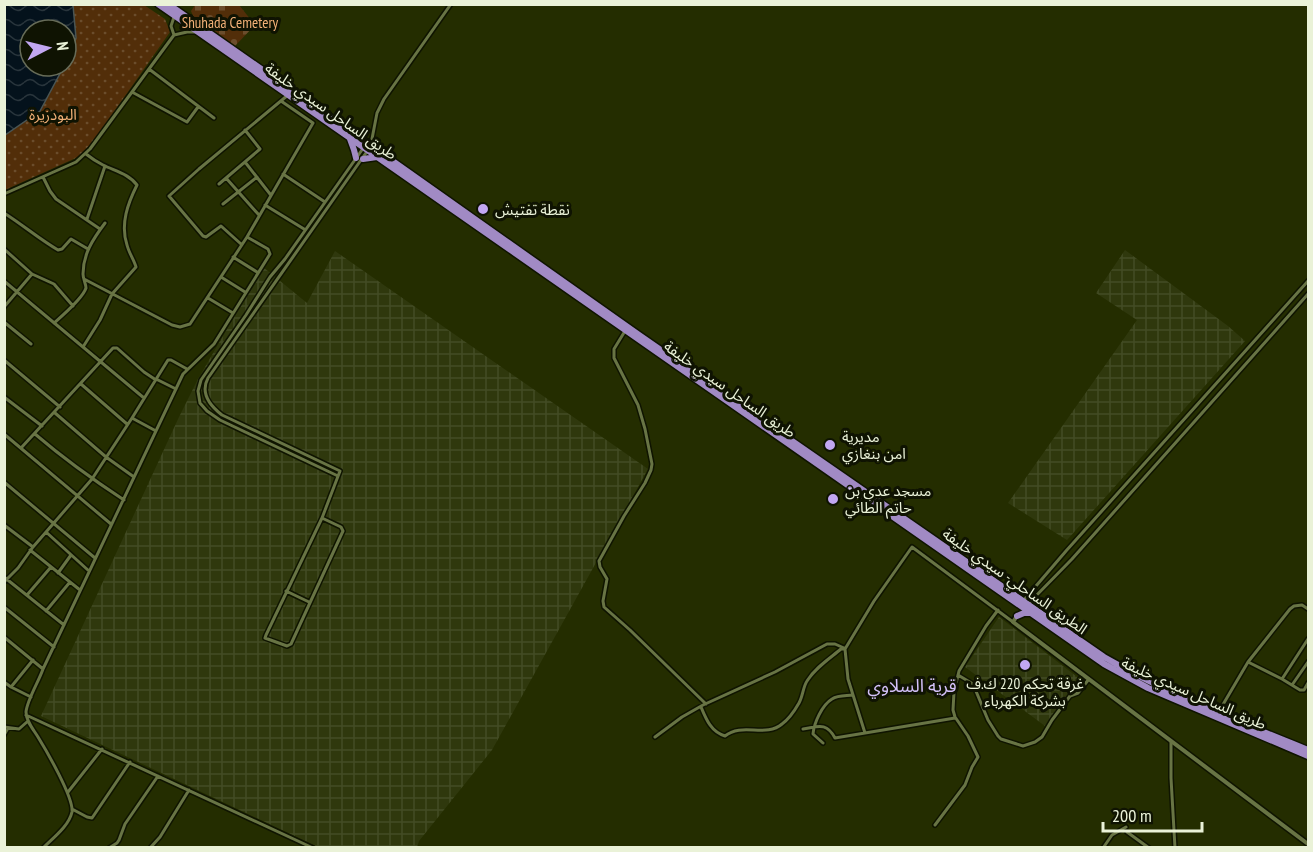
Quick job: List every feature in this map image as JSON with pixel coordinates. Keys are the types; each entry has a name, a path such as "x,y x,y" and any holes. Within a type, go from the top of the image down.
{"highway":[{"name":"طريق الساحل سيدي خليفة","path":"158,4 350,138 368,145 377,158 1022,604 1030,613 1104,664 1129,679 1308,756"},
{"name":"الطريق الساحلي- سيدي خليفة","path":"168,4 1022,604 1104,657 1163,689 1308,750"},
{"path":"350,138 359,158 377,158"},
{"path":"1015,618 1022,604"},
{"path":"1015,618 1024,613 1030,613"}],"street":[{"path":"339,473 222,415 206,398 206,383 368,145 384,99 451,4"},
{"path":"174,35 171,26 175,16"},
{"path":"4,194 76,162 86,154 174,35 198,32"},
{"path":"149,69 214,118"},
{"path":"132,92 187,122 198,107"},
{"path":"241,244 221,226 206,237 203,236 169,196 288,95"},
{"path":"280,101 313,123"},
{"path":"84,279 172,325 180,327 190,324 247,237 318,116"},
{"path":"219,184 260,147 245,130"},
{"path":"339,473 220,420 207,411 200,403 198,395 204,376 270,277 368,145"},
{"path":"83,347 100,320 112,294 136,267 126,243 125,225 128,206 137,185 136,182 86,154"},
{"path":"245,162 271,195"},
{"path":"87,219 105,166"},
{"path":"283,174 325,202"},
{"path":"43,177 56,199 100,229"},
{"path":"223,204 257,177"},
{"path":"226,178 259,215"},
{"path":"265,205 305,229"},
{"path":"4,213 58,250 62,249 71,239 88,249"},
{"path":"54,323 73,306 86,288 84,279 88,249 105,223"},
{"path":"43,848 68,820 72,809 68,793 28,721 26,711 43,669 183,374 214,344 270,254 270,251 247,237"},
{"path":"4,249 32,274 54,284 73,306"},
{"path":"233,257 258,272"},
{"path":"279,266 284,270"},
{"path":"4,307 32,274"},
{"path":"221,277 245,292"},
{"path":"4,281 144,398"},
{"path":"1015,618 1022,604 1066,551 1308,281"},
{"path":"1022,604 1072,559 1308,294"},
{"path":"258,296 262,299"},
{"path":"208,298 233,313"},
{"path":"4,322 31,344"},
{"path":"625,331 614,349 614,358 638,405 652,464 645,483 599,561 607,579 603,604 607,611 630,630 705,704"},
{"path":"21,448 113,348 117,348 144,372 176,389"},
{"path":"4,360 60,407"},
{"path":"64,625 5,579 92,479 169,360 188,369"},
{"path":"81,384 128,424"},
{"path":"4,397 42,426"},
{"path":"55,412 106,457 134,477"},
{"path":"220,420 222,415"},
{"path":"132,418 156,431"},
{"path":"4,434 111,525"},
{"path":"35,434 63,458 124,500"},
{"path":"322,518 341,527 343,531 290,645 265,638 322,518 339,473"},
{"path":"4,482 96,558"},
{"path":"4,525 58,573 81,590"},
{"path":"46,532 90,571"},
{"path":"701,706 709,724 717,734 725,735 743,729 765,731 781,725 800,702 806,681 819,666 845,649 874,601 912,547 998,610 1015,618 1089,679 1308,844"},
{"path":"58,573 72,555"},
{"path":"27,595 51,567"},
{"path":"46,611 70,582"},
{"path":"286,591 309,602"},
{"path":"1218,714 1248,662 1280,621 1294,606 1302,604 1308,609"},
{"path":"4,607 54,647"},
{"path":"935,825 965,785 978,757 956,718 953,705 958,675 967,656 998,610"},
{"path":"4,637 43,669"},
{"path":"1282,679 1308,639"},
{"path":"656,737 681,717 701,706 775,672 826,644 835,644 845,649 848,680 866,733"},
{"path":"11,687 33,660"},
{"path":"1248,662 1302,691 1308,683"},
{"path":"1292,685 1308,662"},
{"path":"958,675 973,684 988,720 1001,740 1023,746 1042,737 1070,696 1078,693 1089,679"},
{"path":"4,682 31,697"},
{"path":"823,743 813,734 812,730 821,710 830,699 852,695"},
{"path":"26,715 313,848"},
{"path":"803,729 823,726 834,734 835,738 956,718"},
{"path":"4,735 6,728 19,729 28,721"},
{"path":"1171,741 1175,848"},
{"path":"68,793 102,749"},
{"path":"72,809 87,818 92,818 130,762"},
{"path":"109,848 120,840 125,824 158,776"},
{"path":"150,848 160,837 189,790"},
{"path":"1103,848 1112,835 1126,827"},
{"path":"1127,832 1149,848"}],"shaded area":[{"path":"1125,250 1245,341 1067,540 1008,503 1137,320 1096,293"},
{"path":"335,251 648,469 492,750 419,841 417,847 318,847 41,716 179,417 198,379 263,267 307,303"},
{"path":"999,617 1085,683 1077,694 1071,690 1045,726 965,667"}],"green space":[{"name":"البودزيرة","path":"4,5 144,5 165,19 170,32 92,143 78,157 5,190"},
{"name":"Shuhada Cemetery","path":"195,5 239,5 255,25 235,46 193,16 191,11"}],"water":[{"path":"5,4 73,5 74,18 18,18 18,78 58,78 40,111 5,135"}],"place":[{"name":"نقطة تفتيش","path":"483,209"},
{"name":"مديرية امن بنغازي","path":"830,445"},
{"name":"مسجد عدي بن حاتم الطائي","path":"833,499"},
{"name":"غرفة تحكم 220 ك.ف بشركة الكهرباء","path":"1025,665"}],"district":[{"name":"قرية السلاوي","path":"912,685"}]}
